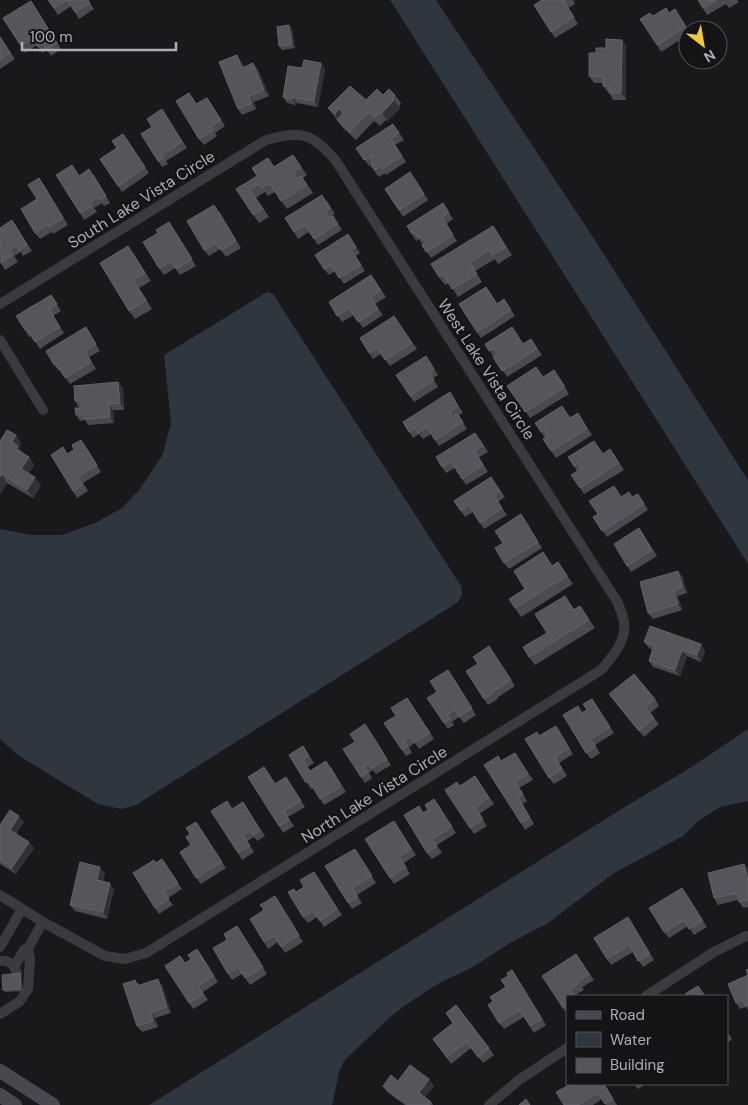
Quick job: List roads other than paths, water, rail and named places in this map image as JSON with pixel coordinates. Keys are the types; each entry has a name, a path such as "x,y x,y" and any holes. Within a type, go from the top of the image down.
{"main road":[{"path":"0,1071 52,1105"},
{"path":"0,1095 15,1105"}],"street":[{"name":"South Lake Vista Circle","path":"0,304 266,140 286,134 302,134"},
{"name":"West Lake Vista Circle","path":"302,134 322,144 341,169 618,603 624,623 623,636"},
{"path":"0,340 43,410"},
{"name":"North Lake Vista Circle","path":"42,922 105,956 125,959 146,953 601,670 617,652 623,636"},
{"path":"0,895 42,922 28,948 24,950 16,970 8,961 0,961"},
{"path":"0,947 22,909"},
{"path":"648,995 714,952 748,936"},
{"path":"0,1014 19,1002 28,989 30,959 28,948"},
{"path":"18,987 19,1002"},
{"path":"489,1105 518,1080 566,1049"}],"water":[{"path":"390,0 436,0 591,234 748,480 748,564"},
{"path":"267,292 273,294 461,586 462,595 458,602 136,805 121,809 98,804 19,756 0,739 0,529 31,535 62,535 95,523 122,508 140,489 162,456 171,424 164,355"},
{"path":"748,729 748,801 720,807 698,821 683,836 614,873 548,923 510,943 471,968 441,982 407,1004 389,1018 344,1061 339,1072 332,1105 149,1105 690,768"}]}
